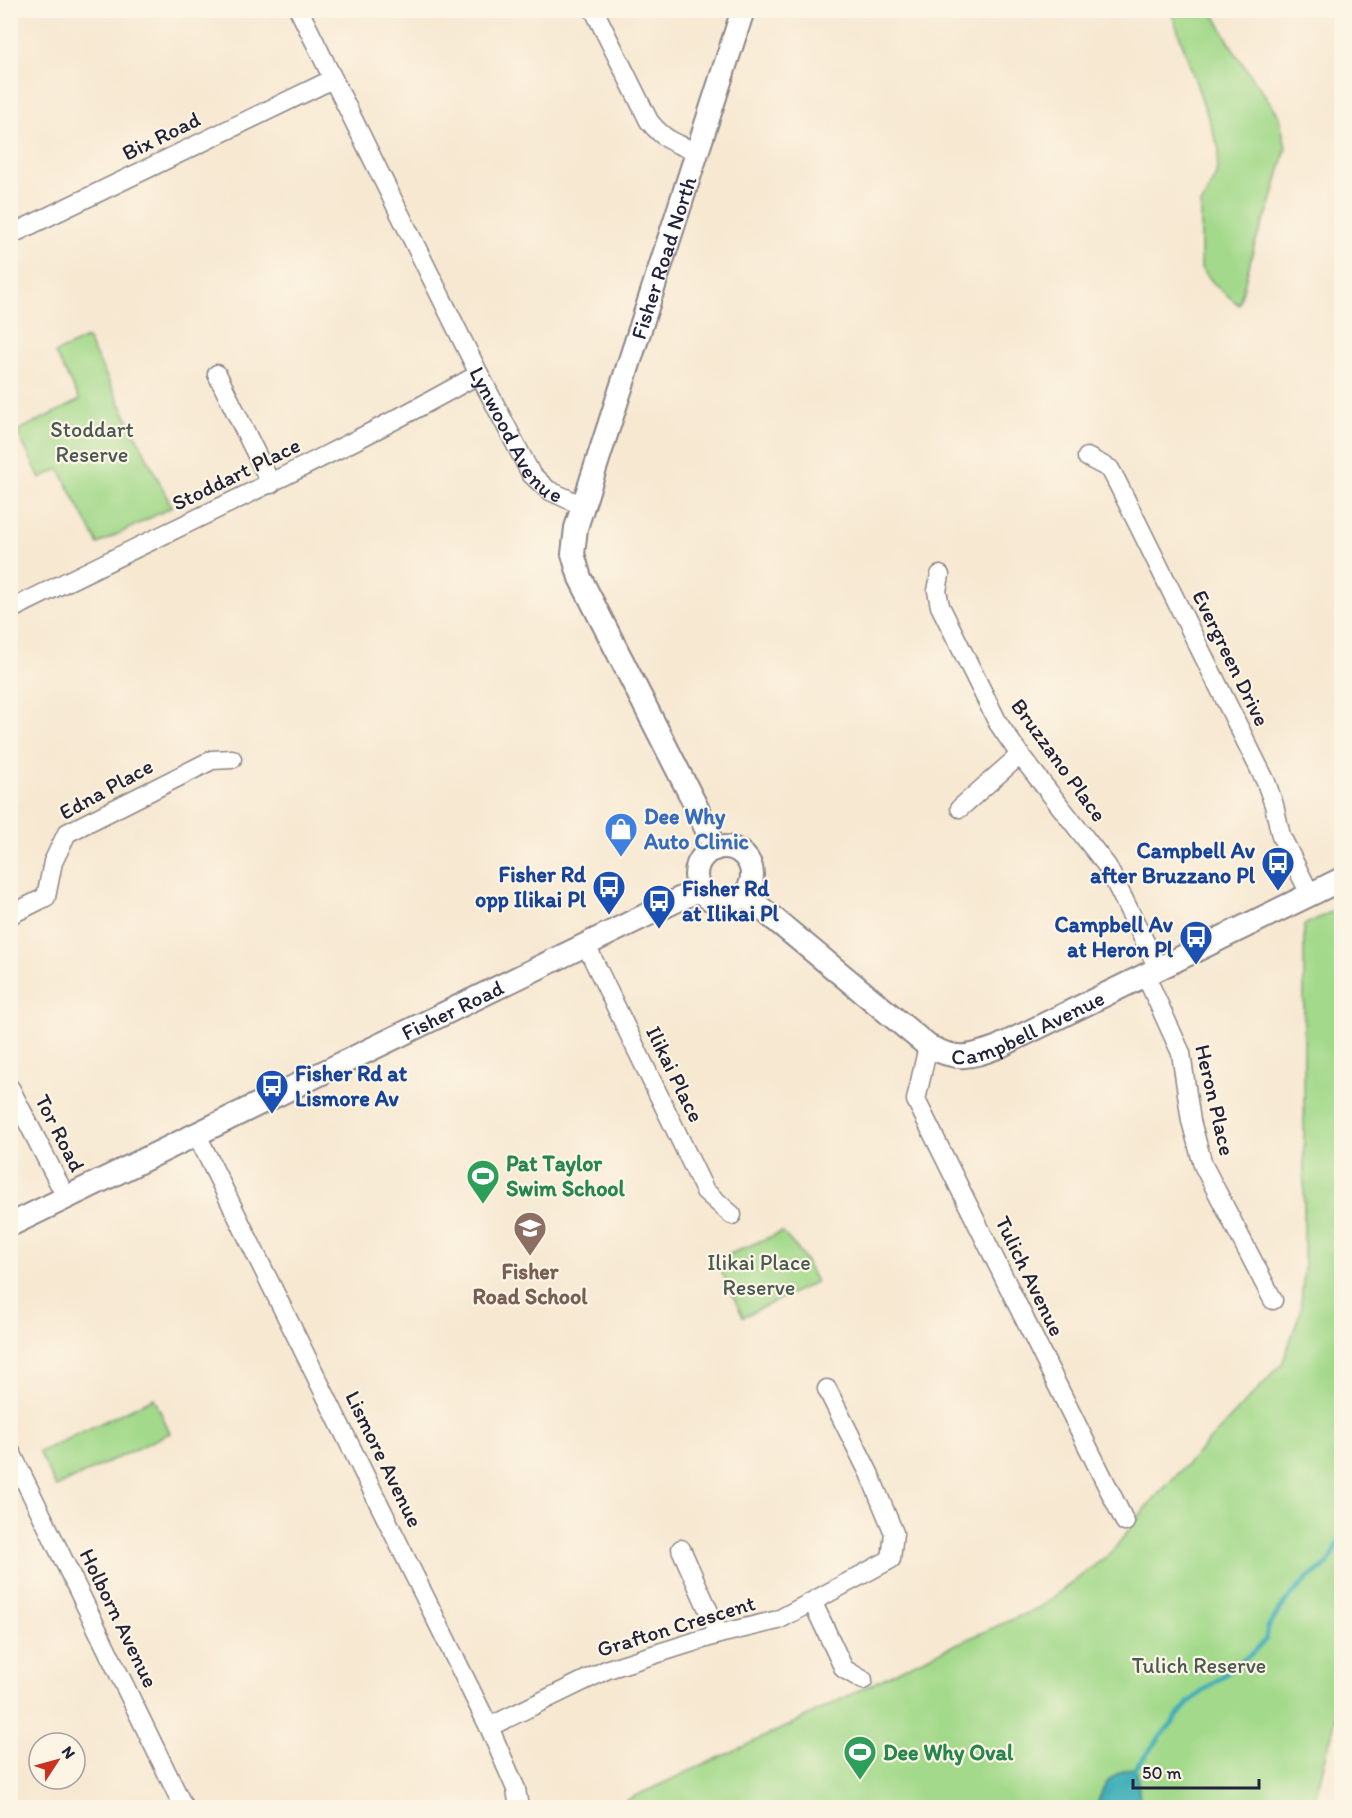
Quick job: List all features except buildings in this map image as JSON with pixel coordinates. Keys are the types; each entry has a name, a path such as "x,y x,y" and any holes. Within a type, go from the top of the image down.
{"main road":[{"name":"Fisher Road North","path":"583,506 743,10"},
{"name":"Lynwood Avenue","path":"583,506 576,528 573,554 580,578 696,806 715,849"},
{"path":"733,848 748,860 752,878 750,886 738,899 724,903 711,899 700,889 697,870 706,854 715,849 733,848"},
{"name":"Campbell Avenue","path":"744,894 928,1046 941,1053 962,1058 984,1053 1341,879"},
{"name":"Fisher Road","path":"10,1225 700,889"}],"street":[{"name":"Lynwood Avenue","path":"299,10 531,474 548,490 583,506"},
{"path":"594,10 649,122 670,142 697,152"},
{"name":"Bix Road","path":"10,236 333,79"},
{"path":"217,374 271,484"},
{"name":"Stoddart Place","path":"10,609 271,484 399,419 479,374"},
{"name":"Evergreen Drive","path":"1088,456 1110,469 1116,480 1266,782 1281,836 1310,894"},
{"name":"Bruzzano Place","path":"940,575 937,591 940,606 998,723 1020,755 1107,866 1151,971"},
{"path":"960,808 1020,755"},
{"name":"Edna Place","path":"10,915 46,897 52,862 67,833 212,760 232,759"},
{"name":"Ilikai Place","path":"586,945 705,1191 732,1215"},
{"name":"Heron Place","path":"1151,971 1181,1053 1191,1121 1203,1165 1273,1300"},
{"name":"Tulich Avenue","path":"928,1046 916,1100 1125,1522"},
{"name":"Tor Road","path":"10,1088 67,1199"},
{"name":"Lismore Avenue","path":"197,1135 489,1727 516,1789 519,1808"},
{"name":"Grafton Crescent","path":"489,1727 608,1669 719,1634 778,1620 891,1559 894,1533 869,1473 827,1389"},
{"name":"Holborn Avenue","path":"10,1450 184,1808"},
{"path":"681,1549 719,1634"},
{"path":"813,1603 844,1669 863,1680"}],"green space":[{"path":"1171,11 1212,11 1236,54 1279,115 1286,148 1270,206 1255,243 1239,305 1216,286 1201,268 1201,205 1216,174 1219,149"},
{"name":"Stoddart Reserve","path":"87,338 172,507 98,544 59,469 40,478 17,431 80,400 55,353"},
{"name":"Tulich Reserve","path":"1341,907 1342,1695 1313,1807 609,1808 792,1724 918,1661 1040,1607 1112,1552 1146,1507 1282,1364 1300,1313 1304,1270 1304,925"},
{"name":"Ilikai Place Reserve","path":"782,1232 801,1253 816,1282 743,1317 716,1260"},
{"path":"154,1398 170,1433 56,1487 39,1452"}],"water":[{"path":"1136,1767 1141,1807 1096,1807 1109,1780 1120,1772"}],"waterway":[{"path":"1133,1773 1189,1702 1255,1651 1266,1639 1268,1627 1285,1602 1309,1577 1328,1564 1342,1535"}],"place":[{"name":"Dee Why Auto Clinic","path":"621,858"},
{"name":"Campbell Av after Bruzzano Pl","path":"1278,892"},
{"name":"Fisher Rd opp Ilikai Pl","path":"609,916"},
{"name":"Fisher Rd at Ilikai Pl","path":"659,930"},
{"name":"Campbell Av at Heron Pl","path":"1196,966"},
{"name":"Fisher Rd at Lismore Av","path":"272,1115"},
{"name":"Pat Taylor Swim School","path":"483,1205"},
{"name":"Fisher Road School","path":"530,1257"},
{"name":"Dee Why Oval","path":"860,1781"}]}
